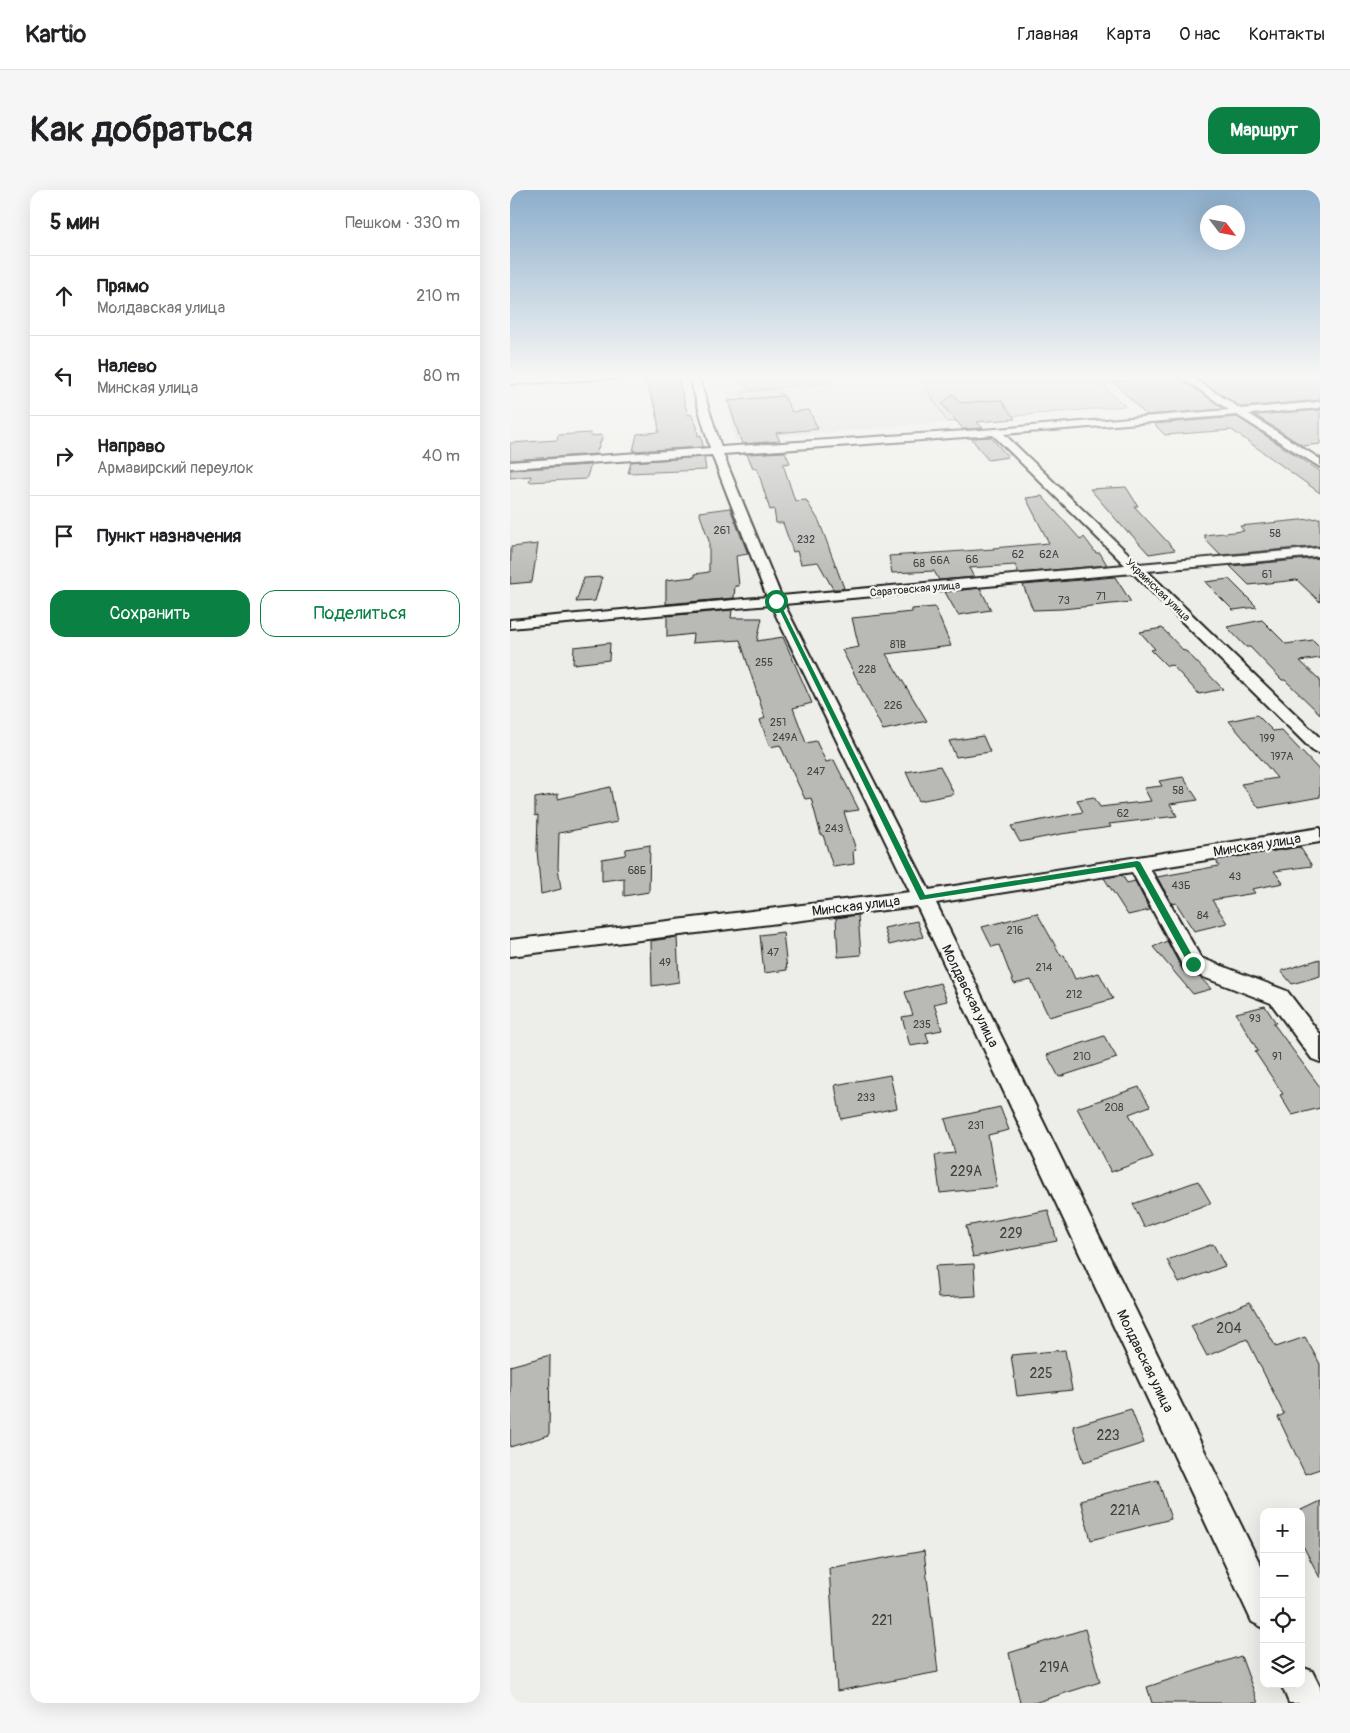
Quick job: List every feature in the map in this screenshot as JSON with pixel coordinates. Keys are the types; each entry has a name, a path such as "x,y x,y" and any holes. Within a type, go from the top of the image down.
{"street":[{"name":"Молдавская улица","path":"715,446 776,601 923,898 1260,1602"},
{"path":"510,465 784,446"},
{"name":"Украинская улица","path":"1010,446 1320,748"},
{"path":"1290,446 1320,464"},
{"name":"Саратовская улица","path":"510,624 1137,570 1320,552"},
{"name":"Минская улица","path":"510,948 923,898 1320,835"},
{"path":"1137,864 1193,964 1279,998 1320,1052"},
{"path":"1301,1688 1308,1703"}],"building":[{"path":"510,446 599,446 596,454 510,460"},
{"path":"634,446 703,447 633,451"},
{"path":"977,446 998,446 1008,457 988,460"},
{"path":"1254,446 1281,446 1320,471 1320,493"},
{"path":"785,452 790,463 783,464 795,501 806,500 819,521 844,588 833,589 818,562 801,564 797,551 793,552 783,523 776,523 774,509 770,510 757,468 753,468 747,454"},
{"path":"704,457 706,470 628,473 631,462"},
{"path":"591,465 586,479 529,482 531,476 510,478 510,470"},
{"path":"1126,487 1138,506 1134,506 1175,550 1149,554 1127,532 1090,489"},
{"path":"1042,496 1081,540 1084,537 1096,553 1100,553 1107,565 1019,573 1015,565 969,568 974,577 939,580 934,571 892,573 889,556 994,549 1049,543 1026,498"},
{"path":"730,508 748,554 736,556 739,586 735,586 734,598 666,604 666,580 695,577 695,574 709,572 709,541 699,512"},
{"path":"1320,518 1320,546 1220,555 1204,538 1206,537 1204,535 1244,531 1240,526"},
{"path":"538,544 532,582 510,584 511,547"},
{"path":"1320,558 1320,602 1297,580 1249,585 1230,566"},
{"path":"602,577 595,601 576,602 584,578"},
{"path":"1115,577 1131,602 1033,610 1023,585"},
{"path":"1229,579 1257,607 1233,610 1205,582"},
{"path":"980,588 991,610 958,615 945,592"},
{"path":"935,607 951,646 886,654 927,721 883,730 842,650 859,647 852,618 912,612 912,609"},
{"path":"732,610 731,618 762,618 757,641 783,637 812,703 793,708 806,743 816,741 826,762 834,760 859,810 844,812 856,850 853,851 854,864 833,867 823,835 821,835 811,798 805,799 780,745 770,747 760,720 765,718 740,640 692,643 693,634 667,637 667,616"},
{"path":"1262,620 1286,644 1313,640 1320,647 1320,658 1300,661 1320,680 1320,714 1285,680 1282,680 1250,647 1246,647 1227,627"},
{"path":"1162,628 1223,689 1199,694 1172,665 1167,666 1151,650 1155,649 1140,632"},
{"path":"610,643 609,660 573,664 574,647"},
{"path":"1257,715 1273,731 1281,730 1320,771 1320,797 1259,808 1241,784 1277,778 1229,721"},
{"path":"983,736 990,752 956,757 949,741"},
{"path":"940,766 954,794 919,801 906,772"},
{"path":"1183,777 1198,800 1170,804 1177,816 1109,824 1111,827 1020,842 1011,826 1083,812 1077,800 1094,797 1100,807 1151,801 1144,788 1162,786 1159,781"},
{"path":"610,787 617,822 559,833 558,867 561,889 541,894 537,850 538,815 535,816 535,798 558,794 558,799"},
{"path":"650,845 649,892 624,896 624,878 602,881 602,859 625,855 626,849"},
{"path":"1300,847 1312,866 1274,871 1283,883 1252,889 1255,893 1212,900 1227,923 1194,931 1176,903 1172,904 1157,877 1219,866 1216,860"},
{"path":"1122,875 1127,883 1135,881 1150,910 1128,915 1104,878"},
{"path":"1037,913 1061,956 1064,955 1075,979 1099,973 1113,999 1049,1017 1031,980 1014,984 999,945 992,947 982,927"},
{"path":"858,915 861,955 838,957 836,918"},
{"path":"917,921 923,937 889,945 884,928"},
{"path":"783,932 787,970 764,973 760,935"},
{"path":"677,937 679,982 652,986 651,941"},
{"path":"1167,941 1183,971 1201,978 1211,989 1193,994 1153,947"},
{"path":"1320,959 1320,976 1292,984 1281,971"},
{"path":"940,983 947,1001 934,1004 942,1030 926,1033 929,1043 910,1046 902,1017 913,1015 905,992"},
{"path":"1265,1006 1276,1023 1273,1023 1320,1087 1320,1108 1292,1115 1280,1095 1283,1094 1255,1052 1258,1051 1236,1013"},
{"path":"1104,1036 1117,1058 1059,1077 1047,1055"},
{"path":"890,1075 897,1108 841,1119 835,1085"},
{"path":"1139,1087 1150,1106 1129,1114 1153,1157 1111,1172 1077,1108"},
{"path":"1000,1107 1009,1130 988,1135 997,1187 940,1193 935,1155 955,1153 945,1119"},
{"path":"1198,1181 1211,1203 1144,1227 1133,1204"},
{"path":"1048,1210 1057,1241 973,1257 966,1226"},
{"path":"1213,1244 1225,1266 1179,1283 1167,1260"},
{"path":"974,1264 976,1296 938,1298 935,1266"},
{"path":"1250,1302 1276,1347 1305,1337 1320,1364 1320,1469 1305,1474 1278,1417 1284,1414 1247,1339 1207,1356 1191,1326"},
{"path":"1065,1350 1072,1390 1017,1396 1011,1355"},
{"path":"550,1355 549,1435 510,1447 510,1366"},
{"path":"1131,1409 1144,1443 1084,1462 1073,1426"},
{"path":"1158,1480 1171,1519 1091,1540 1080,1500"},
{"path":"1320,1501 1320,1578 1305,1550 1305,1508"},
{"path":"924,1551 938,1672 837,1691 829,1568"},
{"path":"1085,1629 1100,1682 1034,1703 1020,1703 1009,1653"},
{"path":"1241,1656 1258,1703 1152,1703 1147,1687"}],"route":[{"path":"776,601 923,898 1137,864 1193,964"}]}
